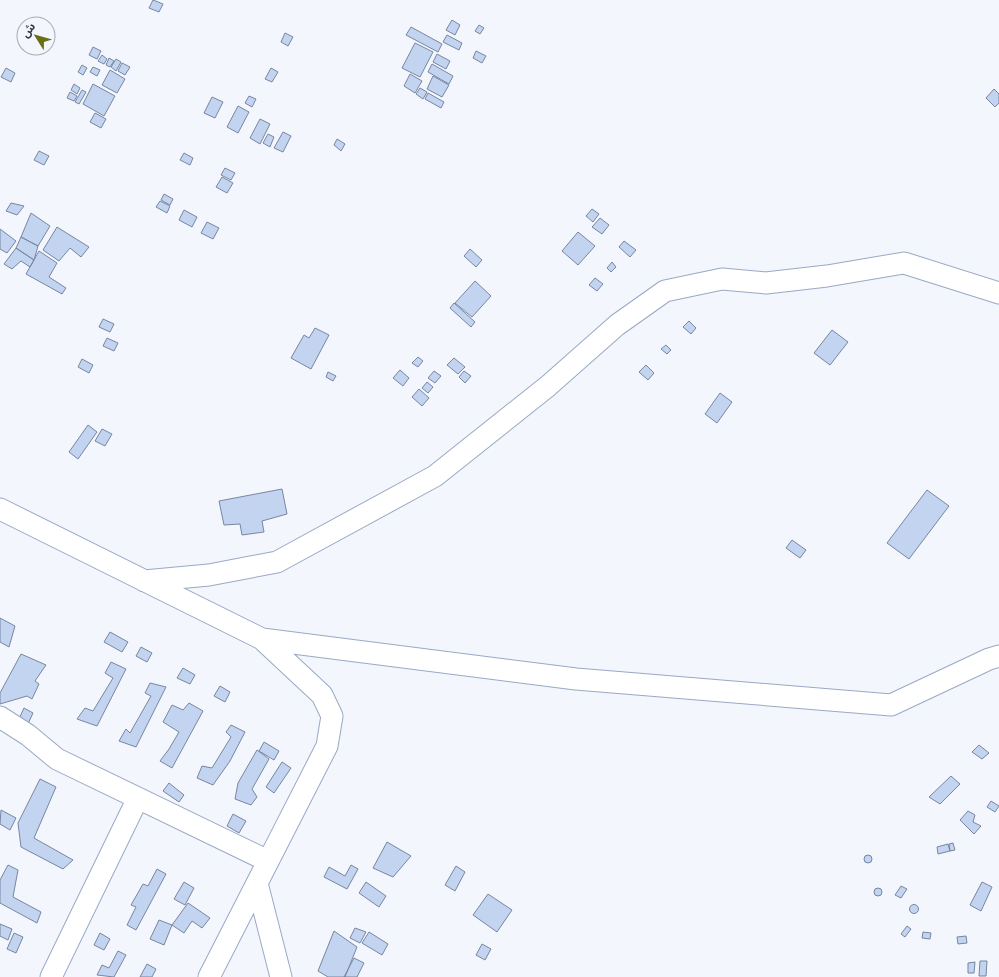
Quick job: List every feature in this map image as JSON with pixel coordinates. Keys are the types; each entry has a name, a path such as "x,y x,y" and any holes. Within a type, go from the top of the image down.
{"street":[{"path":"144,581 209,575 277,562 435,476 548,386 618,325 665,291 722,279 766,283 827,276 904,263 999,293"},
{"path":"0,509 262,639 322,695 332,716 327,746 208,977"},
{"path":"262,639 576,679 891,705 989,659 999,656"},
{"path":"0,717 28,735 57,759 268,861"},
{"path":"51,977 138,798"},
{"path":"257,883 281,977"}],"building":[{"path":"153,0 163,4 159,12 149,8"},
{"path":"452,20 460,25 455,35 446,30"},
{"path":"479,25 484,28 480,34 475,31"},
{"path":"411,27 442,44 438,52 406,35"},
{"path":"285,33 293,37 288,46 281,42"},
{"path":"447,35 462,43 459,50 443,42"},
{"path":"415,43 433,52 420,77 402,68"},
{"path":"93,47 101,51 97,59 89,55"},
{"path":"476,51 486,56 482,63 473,58"},
{"path":"437,54 450,61 446,69 433,62"},
{"path":"102,55 107,59 104,64 98,61"},
{"path":"109,58 114,61 110,67 106,65"},
{"path":"116,59 121,62 116,71 111,67"},
{"path":"122,63 130,67 125,75 118,71"},
{"path":"432,64 453,76 449,84 428,72"},
{"path":"82,65 87,68 83,75 78,72"},
{"path":"93,67 100,70 97,76 90,72"},
{"path":"6,68 15,73 11,82 1,77"},
{"path":"271,68 278,72 272,82 265,79"},
{"path":"110,70 125,79 117,93 102,85"},
{"path":"410,74 422,81 415,93 404,86"},
{"path":"433,76 449,85 442,97 427,89"},
{"path":"74,84 80,88 77,94 71,90"},
{"path":"93,84 115,96 104,116 83,104"},
{"path":"420,88 427,92 423,99 416,94"},
{"path":"994,89 999,94 999,103 995,107 986,98"},
{"path":"82,90 86,92 79,104 75,102"},
{"path":"70,92 77,96 74,101 67,98"},
{"path":"428,93 444,102 441,108 425,99"},
{"path":"249,96 256,99 252,107 245,103"},
{"path":"212,97 223,102 215,118 204,113"},
{"path":"238,106 249,112 238,133 227,127"},
{"path":"95,113 106,119 101,128 90,122"},
{"path":"260,119 270,124 260,144 250,138"},
{"path":"283,132 291,136 283,152 274,148"},
{"path":"268,134 274,137 270,147 263,143"},
{"path":"337,139 345,144 341,151 334,145"},
{"path":"39,151 49,156 44,165 34,160"},
{"path":"184,153 193,158 190,165 180,160"},
{"path":"225,168 235,173 231,180 221,175"},
{"path":"222,177 233,183 227,193 216,187"},
{"path":"164,194 173,199 170,205 161,200"},
{"path":"160,201 170,206 167,213 156,207"},
{"path":"11,203 24,206 17,215 6,211"},
{"path":"592,209 599,214 593,222 586,216"},
{"path":"184,210 197,217 192,227 179,220"},
{"path":"31,213 50,226 38,246 21,237"},
{"path":"600,218 609,225 602,234 592,227"},
{"path":"207,222 219,228 213,239 201,233"},
{"path":"57,227 89,247 81,257 70,248 59,261 43,250"},
{"path":"0,229 16,241 7,253 0,249"},
{"path":"578,232 595,246 578,265 562,251"},
{"path":"21,237 38,246 34,260 16,248"},
{"path":"624,241 636,250 630,257 619,247"},
{"path":"16,248 34,260 30,267 21,261 12,269 4,264"},
{"path":"470,249 482,260 476,267 464,256"},
{"path":"39,251 57,263 49,277 66,288 62,294 26,274"},
{"path":"612,262 616,267 611,272 607,268"},
{"path":"595,278 603,284 597,291 589,285"},
{"path":"475,281 491,296 472,317 455,303"},
{"path":"454,303 475,322 471,327 450,308"},
{"path":"103,319 114,324 110,332 99,327"},
{"path":"689,321 696,328 691,334 683,327"},
{"path":"315,328 329,335 311,369 291,358 304,335 309,338"},
{"path":"832,330 848,342 830,365 814,353"},
{"path":"107,338 118,343 114,351 103,346"},
{"path":"666,345 671,350 667,354 661,349"},
{"path":"418,357 423,361 418,367 412,363"},
{"path":"454,358 465,367 458,374 447,365"},
{"path":"82,359 93,365 89,373 78,367"},
{"path":"646,365 654,373 648,380 639,372"},
{"path":"400,370 409,378 403,386 393,378"},
{"path":"434,371 441,376 435,383 428,378"},
{"path":"464,371 471,376 465,383 459,377"},
{"path":"328,372 336,376 333,381 326,377"},
{"path":"427,382 433,387 428,393 422,388"},
{"path":"419,389 429,398 422,406 412,397"},
{"path":"720,393 732,402 717,423 705,414"},
{"path":"88,425 97,432 78,459 69,452"},
{"path":"102,429 112,434 105,446 95,441"},
{"path":"282,489 287,514 262,521 264,532 242,535 240,524 224,525 219,501"},
{"path":"927,490 949,506 909,559 887,543"},
{"path":"792,540 806,550 800,558 786,548"},
{"path":"0,618 15,626 9,647 0,642"},
{"path":"110,632 128,642 122,652 104,642"},
{"path":"141,647 152,653 147,662 136,656"},
{"path":"21,654 46,665 35,681 39,684 32,699 27,696 0,704 0,693"},
{"path":"111,662 126,669 97,726 77,719 85,708 93,711 113,678 105,673"},
{"path":"183,668 195,675 190,684 177,678"},
{"path":"150,683 166,687 136,747 119,741 126,729 130,733 151,696 145,693"},
{"path":"220,686 230,692 225,702 214,696"},
{"path":"189,703 203,711 172,768 160,761 179,732 163,722 172,705 183,710"},
{"path":"24,708 33,713 27,726 18,721"},
{"path":"231,725 245,732 230,761 213,785 197,778 202,766 212,768 231,737 226,732"},
{"path":"264,742 279,751 274,760 259,751"},
{"path":"979,745 989,753 982,759 972,752"},
{"path":"257,750 269,759 252,789 257,797 251,805 235,799 238,783"},
{"path":"282,762 291,768 274,793 266,787"},
{"path":"951,776 960,784 940,804 929,797"},
{"path":"40,779 56,787 34,838 73,860 63,869 21,847 18,823"},
{"path":"169,783 184,795 179,802 163,791"},
{"path":"991,801 999,806 995,812 987,807"},
{"path":"1,810 16,818 10,830 0,824"},
{"path":"968,811 975,815 973,822 981,826 974,834 960,820"},
{"path":"233,814 246,821 239,833 227,826"},
{"path":"387,842 411,856 393,877 373,868"},
{"path":"953,843 955,850 950,851 949,844"},
{"path":"948,844 950,851 938,854 937,847"},
{"path":"868,855 871,856 871,862 868,863 865,862 864,859 865,856"},
{"path":"8,865 18,870 13,897 41,912 37,923 0,903 0,880"},
{"path":"351,865 358,869 347,889 324,877 329,867 345,876"},
{"path":"456,866 465,872 455,891 445,885"},
{"path":"157,869 166,874 136,930 127,925 136,907 131,905 143,884 148,886"},
{"path":"184,882 194,888 185,905 174,899"},
{"path":"366,882 386,896 379,907 359,893"},
{"path":"982,882 992,887 981,911 970,905"},
{"path":"901,886 907,889 901,898 895,895"},
{"path":"876,888 880,888 882,892 880,896 876,896 874,894 874,890"},
{"path":"488,894 512,910 497,932 473,915"},
{"path":"188,903 210,918 202,928 192,921 184,933 172,925"},
{"path":"914,904 919,909 914,914 909,909"},
{"path":"159,920 172,925 164,945 150,939"},
{"path":"0,924 12,929 8,940 0,936"},
{"path":"907,926 911,929 905,937 901,934"},
{"path":"355,928 366,932 360,943 350,938"},
{"path":"334,931 357,947 345,977 328,977 318,971"},
{"path":"369,932 388,944 382,955 362,943"},
{"path":"923,932 931,933 930,939 922,938"},
{"path":"14,933 23,937 16,953 7,949"},
{"path":"100,933 110,939 104,950 94,945"},
{"path":"966,936 967,943 958,944 957,937"},
{"path":"482,944 491,949 485,960 476,955"},
{"path":"118,951 126,955 114,977 97,975 102,965 109,968"},
{"path":"354,958 364,963 357,977 344,977"},
{"path":"980,961 987,961 986,976 979,976"},
{"path":"975,962 974,973 968,973 968,963"},
{"path":"147,964 156,969 152,977 140,977"}]}
